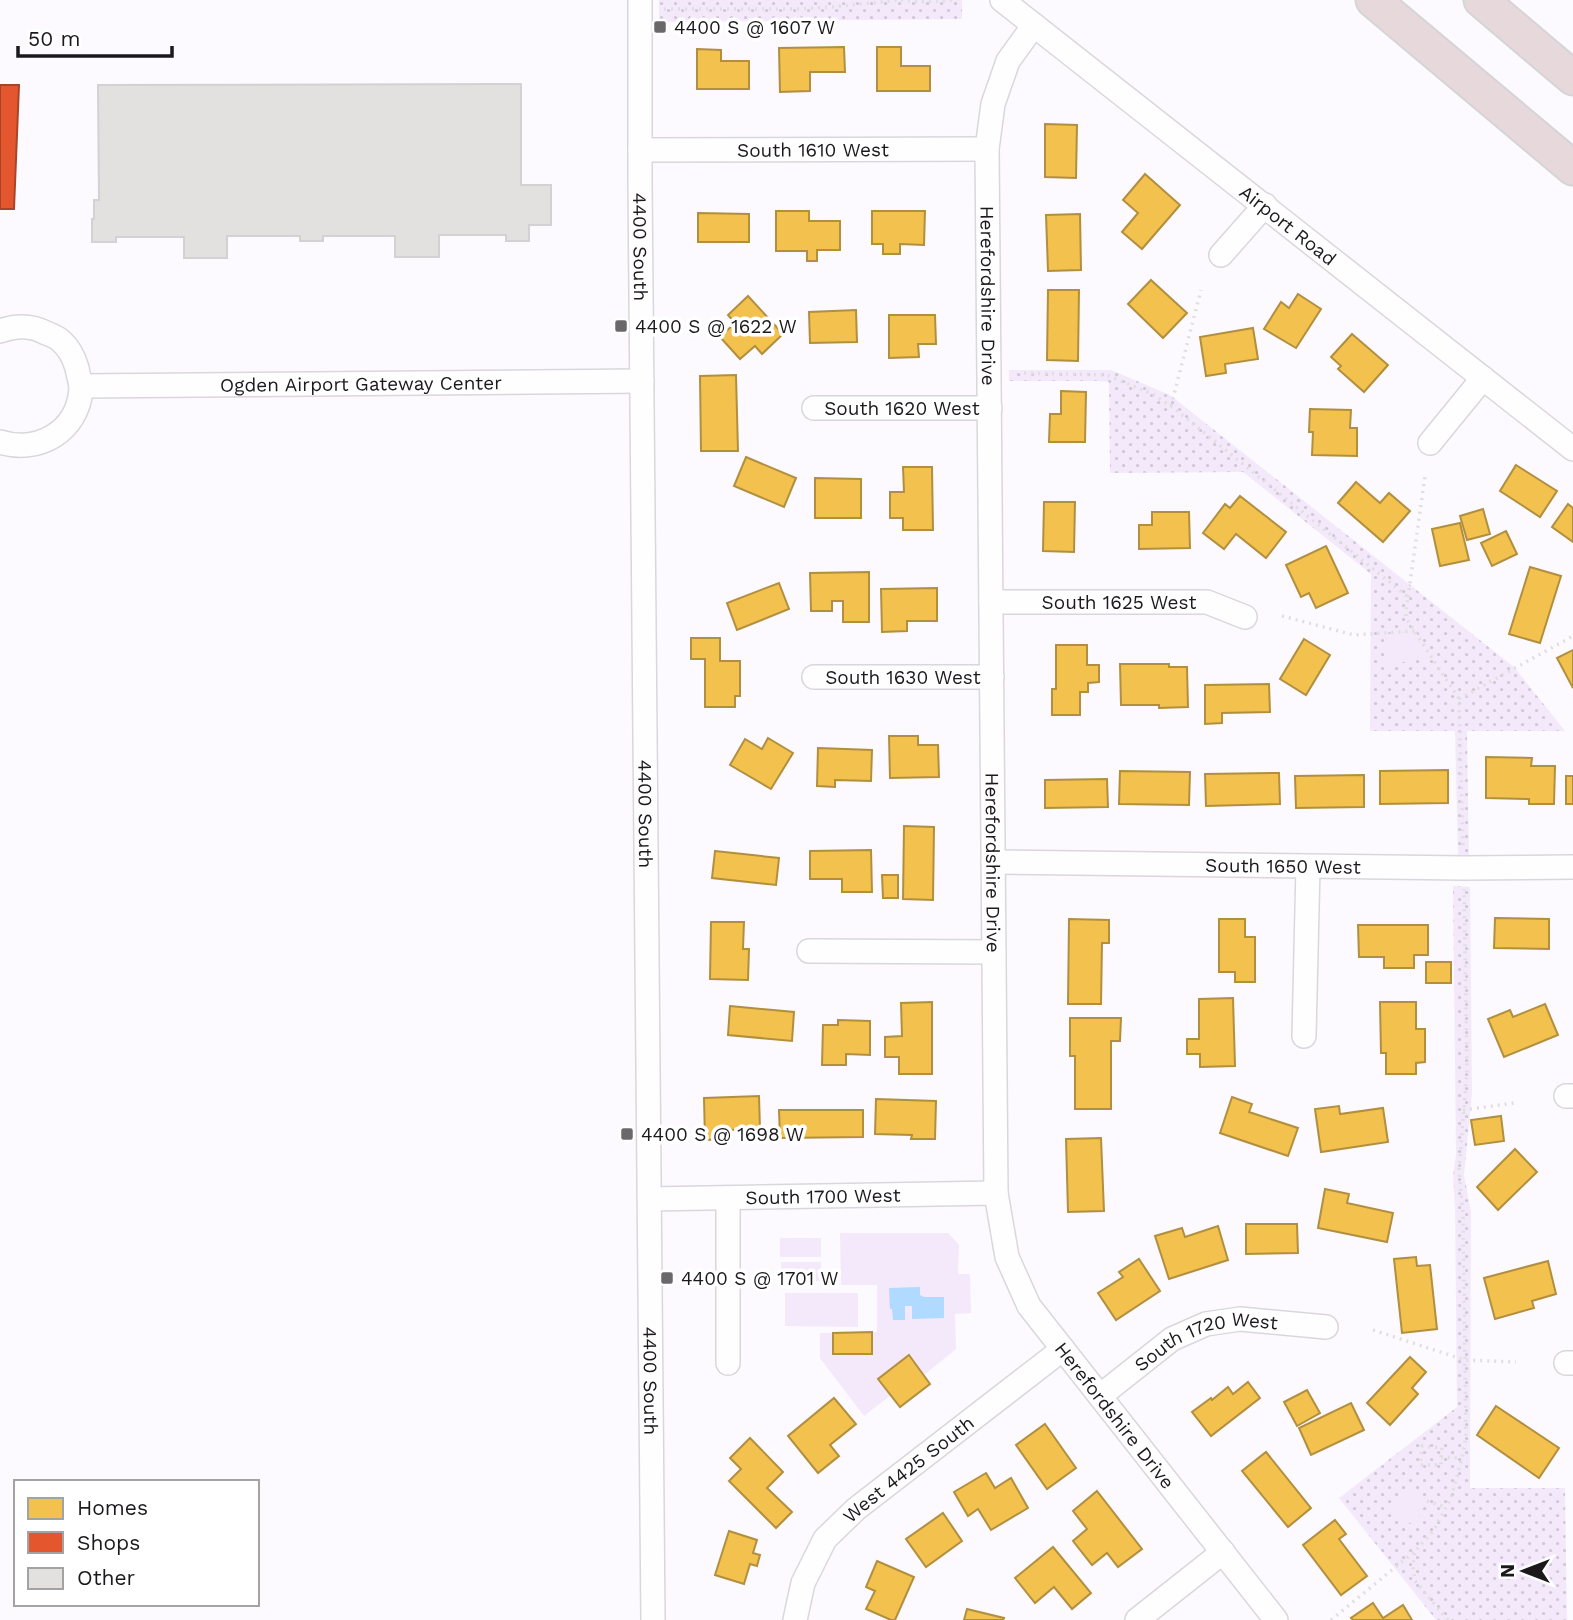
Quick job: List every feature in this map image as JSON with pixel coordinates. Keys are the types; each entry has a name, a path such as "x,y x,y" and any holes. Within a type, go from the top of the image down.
{"highway":[{"path":"1373,0 1573,168"},
{"path":"1481,0 1573,78"}],"street":[{"name":"Airport Road","path":"1002,0 1573,449"},
{"name":"4400 South","path":"640,3 653,1620"},
{"name":"Herefordshire Drive","path":"1034,25 1008,61 993,104 987,149 996,1193 1007,1257 1029,1306 1276,1620"},
{"name":"South 1610 West","path":"640,150 987,149"},
{"path":"1221,256 1265,205"},
{"path":"0,331 14,326 35,327 60,340 74,356 81,386 78,407 67,425 54,437 34,445 14,446 0,442"},
{"path":"1430,443 1483,378"},
{"name":"Ogden Airport Gateway Center","path":"81,386 642,381"},
{"name":"South 1620 West","path":"814,408 990,408"},
{"name":"South 1625 West","path":"991,602 1207,602 1245,617"},
{"name":"South 1630 West","path":"814,677 992,677"},
{"name":"South 1650 West","path":"993,862 1308,867 1573,867"},
{"path":"1304,1036 1308,867"},
{"path":"809,951 994,952"},
{"name":"South 1700 West","path":"650,1199 996,1193"},
{"path":"728,1198 728,1363"},
{"name":"South 1720 West","path":"1100,1396 1172,1339 1206,1324 1240,1319 1326,1327"},
{"name":"West 4425 South","path":"795,1620 803,1583 825,1539 856,1509 1063,1349"},
{"path":"1137,1620 1223,1552"}],"path":[{"path":"664,9 795,9 900,0 957,0"},
{"path":"1171,406 1201,290"},
{"path":"1024,373 1107,375 1152,394 1171,406 1408,597"},
{"path":"1426,477 1406,618 1459,699 1464,853"},
{"path":"1282,616 1354,635 1415,631"},
{"path":"1459,699 1573,636"},
{"path":"1331,1620 1401,1564 1434,1530 1451,1498 1466,1437 1459,1170 1467,1070 1464,889"},
{"path":"1463,1110 1514,1103"},
{"path":"1373,1331 1465,1360 1516,1362"},
{"path":"1422,1446 1443,1448 1441,1457 1441,1465 1420,1465 1422,1446"},
{"path":"1441,1457 1462,1458"},
{"path":"1427,1501 1446,1507"},
{"path":"1415,1551 1415,1581 1448,1620"},
{"path":"1401,1564 1413,1566"}],"shaded area":[{"path":"659,0 962,0 962,19 659,22"},
{"path":"1009,370 1111,370 1170,395 1514,667 1565,731 1467,731 1469,856 1458,855 1455,731 1370,731 1371,574 1243,472 1110,473 1109,382 1009,381"},
{"path":"1415,631 1432,658 1388,664 1387,634"},
{"path":"1453,886 1470,887 1472,1093 1464,1175 1471,1212 1470,1488 1565,1488 1567,1620 1436,1620 1339,1498 1457,1407 1453,1175 1456,1155"},
{"path":"840,1233 948,1233 959,1245 958,1274 970,1274 971,1313 955,1314 956,1349 924,1375 908,1356 879,1378 891,1395 864,1416 820,1358 820,1333 833,1333 833,1354 872,1332 877,1332 877,1285 841,1285"},
{"path":"780,1238 821,1238 821,1257 780,1257"},
{"path":"781,1262 821,1262 821,1281 781,1281"},
{"path":"785,1293 858,1293 858,1327 785,1326"},
{"path":"1406,1489 1427,1501 1414,1525 1392,1513"}],"water":[{"path":"920,1287 920,1295 924,1297 944,1297 944,1318 912,1319 912,1306 905,1306 905,1320 893,1320 889,1288"}],"building: Homes":[{"path":"844,47 845,72 810,72 810,91 780,92 779,48"},
{"path":"877,47 901,47 901,66 930,66 930,91 877,91"},
{"path":"697,49 721,50 721,61 749,61 749,89 697,89"},
{"path":"1045,124 1077,125 1076,178 1045,177"},
{"path":"1145,174 1180,205 1142,249 1122,232 1138,213 1123,200"},
{"path":"776,211 809,211 809,221 840,221 840,250 817,250 817,261 807,261 807,251 776,251"},
{"path":"872,211 925,211 924,245 900,244 900,254 883,254 883,244 872,244"},
{"path":"698,213 749,214 749,242 698,242"},
{"path":"1080,214 1081,270 1048,271 1046,215"},
{"path":"1151,280 1187,313 1163,338 1128,304"},
{"path":"1048,290 1079,290 1078,361 1047,360"},
{"path":"1298,294 1321,309 1296,348 1264,329 1281,302 1289,308"},
{"path":"748,296 783,334 762,354 755,346 740,359 720,337 735,323 728,315"},
{"path":"856,310 857,342 810,343 809,312"},
{"path":"889,315 935,315 936,344 918,344 919,357 889,358"},
{"path":"1253,328 1258,359 1225,364 1226,373 1206,376 1200,337"},
{"path":"1352,334 1388,365 1364,392 1338,369 1341,366 1331,357"},
{"path":"736,375 738,451 701,451 700,376"},
{"path":"1061,391 1086,392 1085,442 1049,442 1050,414 1061,414"},
{"path":"1310,409 1351,410 1350,428 1357,428 1357,456 1312,455"},
{"path":"746,457 796,478 784,507 734,486"},
{"path":"1516,465 1557,491 1540,517 1500,491"},
{"path":"903,467 932,467 933,530 903,530 903,518 890,518 890,492 904,492"},
{"path":"815,478 861,479 861,518 815,518"},
{"path":"1356,482 1380,503 1389,493 1410,511 1383,542 1338,503"},
{"path":"1240,496 1286,532 1266,558 1236,534 1224,549 1203,533 1225,504 1230,508"},
{"path":"1044,502 1075,502 1074,552 1043,551"},
{"path":"1568,504 1573,508 1573,542 1552,527"},
{"path":"1483,509 1490,534 1467,540 1460,516"},
{"path":"1152,512 1189,512 1190,548 1139,549 1139,525 1152,525"},
{"path":"1460,523 1469,560 1440,566 1432,529"},
{"path":"1506,531 1517,554 1492,566 1481,543"},
{"path":"1326,546 1348,593 1316,608 1309,593 1301,597 1286,565"},
{"path":"1530,567 1561,576 1540,643 1509,634"},
{"path":"869,572 869,622 843,622 843,601 832,601 832,611 811,611 810,573"},
{"path":"779,583 789,609 737,630 727,603"},
{"path":"937,588 937,621 907,621 907,631 882,632 881,589"},
{"path":"691,638 720,638 720,661 740,661 740,696 735,696 735,707 705,707 705,659 691,659"},
{"path":"1304,639 1330,655 1306,695 1280,679"},
{"path":"1056,645 1087,645 1087,665 1099,665 1099,682 1088,683 1088,692 1080,692 1080,715 1052,715 1052,689 1056,689"},
{"path":"1573,650 1573,688 1557,658"},
{"path":"1120,664 1169,664 1169,667 1187,667 1188,707 1121,705"},
{"path":"1269,684 1270,712 1222,713 1222,723 1205,724 1205,685"},
{"path":"889,736 918,736 918,745 938,745 939,777 890,778"},
{"path":"768,738 793,753 771,789 730,765 745,739 762,749"},
{"path":"818,748 872,750 871,781 835,780 835,787 817,786"},
{"path":"1486,757 1532,758 1531,766 1555,766 1554,804 1529,804 1529,799 1486,798"},
{"path":"1448,770 1448,803 1380,804 1380,771"},
{"path":"1120,771 1190,772 1189,805 1119,804"},
{"path":"1279,773 1280,804 1206,806 1205,774"},
{"path":"1364,775 1364,807 1296,808 1295,776"},
{"path":"1566,776 1573,776 1573,804 1566,804"},
{"path":"1107,779 1108,807 1045,808 1045,780"},
{"path":"904,826 934,827 933,900 903,899"},
{"path":"871,850 872,892 842,892 842,879 810,879 810,851"},
{"path":"715,851 779,858 776,885 712,878"},
{"path":"882,875 898,875 898,898 883,898"},
{"path":"1495,918 1549,919 1549,949 1494,948"},
{"path":"1069,919 1109,920 1109,943 1102,943 1101,1004 1068,1004"},
{"path":"1219,919 1245,919 1245,937 1255,937 1255,982 1235,982 1235,972 1219,972"},
{"path":"711,922 744,922 743,949 749,949 748,980 710,979"},
{"path":"1358,925 1428,925 1428,955 1414,955 1414,968 1384,968 1384,957 1359,957"},
{"path":"1426,962 1451,962 1451,983 1426,983"},
{"path":"1233,998 1235,1066 1200,1067 1200,1054 1187,1054 1187,1039 1199,1039 1199,999"},
{"path":"932,1002 932,1074 899,1074 899,1057 885,1057 885,1037 902,1036 901,1003"},
{"path":"1380,1002 1416,1002 1416,1029 1425,1029 1425,1062 1416,1063 1416,1074 1386,1074 1386,1053 1381,1053"},
{"path":"1545,1004 1558,1035 1504,1057 1488,1019 1510,1010 1513,1017"},
{"path":"730,1006 794,1012 792,1041 728,1035"},
{"path":"1070,1018 1121,1018 1120,1041 1111,1041 1111,1109 1075,1109 1075,1056 1070,1056"},
{"path":"838,1020 870,1021 870,1055 846,1054 846,1065 822,1065 823,1025 838,1025"},
{"path":"759,1096 760,1129 728,1130 728,1139 705,1140 704,1098"},
{"path":"1232,1097 1252,1104 1249,1112 1298,1128 1288,1156 1220,1133"},
{"path":"876,1099 936,1101 935,1139 875,1134"},
{"path":"1339,1106 1340,1114 1383,1108 1388,1142 1321,1152 1315,1109"},
{"path":"779,1110 863,1110 863,1137 780,1138"},
{"path":"1501,1116 1504,1141 1475,1145 1471,1120"},
{"path":"1101,1138 1104,1211 1068,1212 1066,1139"},
{"path":"1515,1149 1537,1172 1498,1210 1477,1187"},
{"path":"1325,1189 1349,1194 1347,1203 1393,1213 1387,1242 1318,1228"},
{"path":"1246,1224 1297,1224 1298,1253 1246,1254"},
{"path":"1218,1226 1228,1260 1169,1279 1155,1236 1182,1228 1185,1237"},
{"path":"1416,1257 1417,1266 1430,1265 1437,1329 1402,1333 1394,1259"},
{"path":"1139,1259 1160,1291 1116,1320 1098,1293 1123,1277 1119,1272"},
{"path":"1548,1261 1556,1294 1532,1301 1534,1308 1495,1319 1484,1278"},
{"path":"872,1332 872,1354 833,1354 833,1333"},
{"path":"909,1355 930,1384 900,1407 878,1379"},
{"path":"1410,1357 1426,1372 1412,1388 1418,1394 1390,1425 1367,1403"},
{"path":"1248,1382 1260,1398 1211,1436 1192,1412 1228,1387 1233,1394"},
{"path":"1307,1390 1320,1413 1297,1426 1284,1402"},
{"path":"834,1398 856,1424 830,1445 839,1456 818,1473 788,1436"},
{"path":"1351,1403 1364,1430 1311,1455 1299,1428"},
{"path":"1496,1406 1559,1448 1539,1478 1477,1435"},
{"path":"1045,1424 1076,1468 1047,1489 1016,1445"},
{"path":"750,1438 783,1472 767,1488 792,1512 776,1528 729,1481 741,1469 730,1458"},
{"path":"1266,1452 1311,1508 1288,1527 1242,1471"},
{"path":"986,1473 995,1488 1011,1478 1028,1508 991,1530 978,1509 968,1516 954,1492"},
{"path":"1097,1491 1142,1549 1118,1567 1107,1553 1092,1565 1073,1541 1087,1529 1073,1511"},
{"path":"943,1513 962,1541 926,1567 906,1539"},
{"path":"1335,1520 1346,1534 1339,1539 1367,1576 1341,1595 1303,1545"},
{"path":"729,1531 757,1540 753,1553 760,1555 757,1566 750,1564 744,1584 715,1575"},
{"path":"1053,1547 1091,1593 1072,1609 1054,1587 1035,1603 1015,1578"},
{"path":"877,1561 914,1577 895,1620 866,1609 875,1591 866,1587"},
{"path":"1373,1603 1383,1618 1403,1605 1412,1620 1351,1618"},
{"path":"967,1609 1004,1618 964,1620"}],"building: Shops":[{"path":"0,85 19,85 14,209 0,209"}],"building: Other":[{"path":"521,84 521,185 551,185 551,225 529,225 529,241 506,241 506,235 439,235 439,257 395,257 395,236 323,236 323,241 300,241 300,236 227,236 227,258 184,258 184,237 116,237 116,242 92,242 94,200 99,200 98,85"}],"place":[{"name":"4400 S @ 1607 W","path":"660,27"},
{"name":"4400 S @ 1622 W","path":"621,326"},
{"name":"4400 S @ 1698 W","path":"627,1134"},
{"name":"4400 S @ 1701 W","path":"667,1278"}]}
